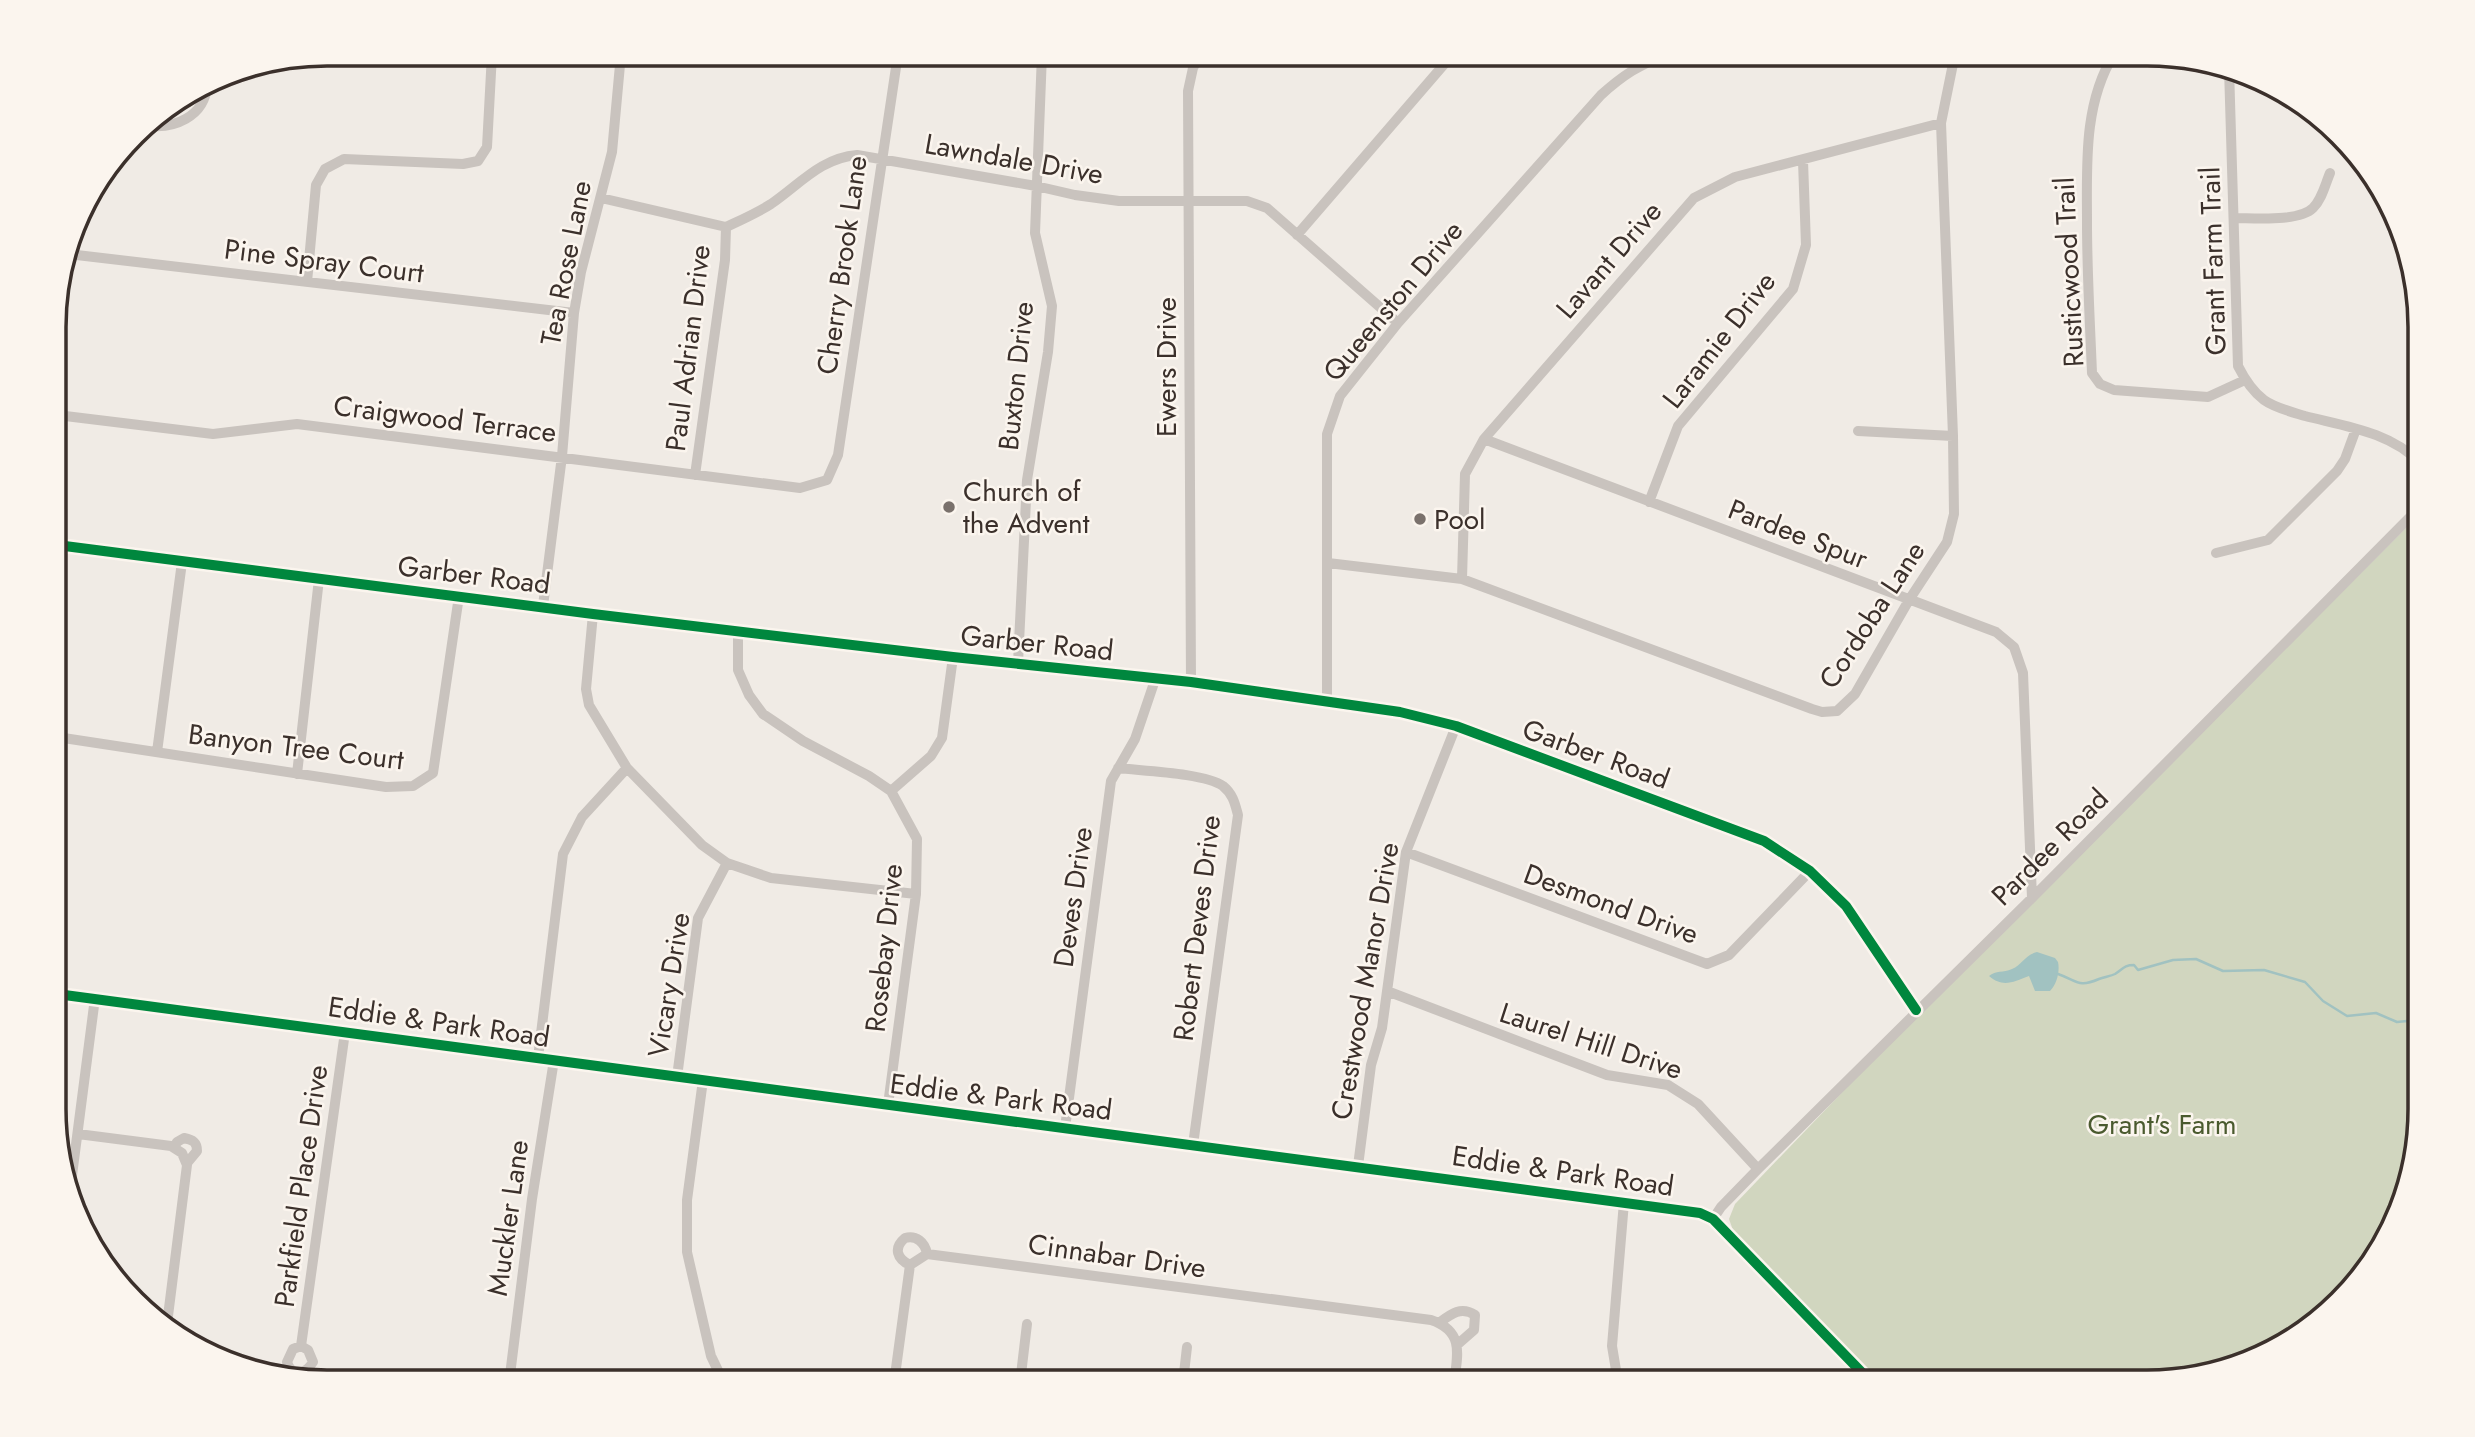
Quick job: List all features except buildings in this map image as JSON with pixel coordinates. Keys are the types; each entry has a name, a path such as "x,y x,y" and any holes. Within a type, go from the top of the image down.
{"street":[{"path":"307,282 316,185 325,169 344,159 463,164 478,161 487,147 491,66"},
{"name":"Tea Rose Lane","path":"543,606 562,456 574,313 581,272 612,152 620,66"},
{"name":"Cherry Brook Lane","path":"827,480 838,455 896,66"},
{"name":"Buxton Drive","path":"1018,663 1027,480 1048,352 1052,306 1035,233 1041,66"},
{"name":"Ewers Drive","path":"1191,682 1188,91 1195,66"},
{"path":"1297,236 1443,66"},
{"name":"Queenston Drive","path":"1327,700 1327,434 1340,396 1398,323 1601,95 1637,66"},
{"name":"Cordoba Lane","path":"1328,563 1462,579 1822,712 1837,711 1855,694 1909,600 1947,542 1954,505 1941,123 1953,66"},
{"name":"Rusticwood Trail","path":"2106,66 2094,98 2087,157 2087,265 2092,373 2100,384 2114,390 2208,397 2245,380"},
{"name":"Grant Farm Trail","path":"2229,79 2238,366 2245,380 2267,402 2294,413 2389,440 2408,451"},
{"path":"163,125 173,125 189,118 201,105 203,98"},
{"name":"Lavant Drive","path":"1462,579 1465,474 1484,439 1694,198 1735,177 1941,123"},
{"name":"Lawndale Drive","path":"726,228 769,205 829,161 857,155 1119,201 1257,203 1267,208 1398,323"},
{"name":"Laramie Drive","path":"1649,502 1678,426 1793,289 1806,245 1803,161"},
{"path":"2235,218 2278,218 2311,211 2320,199 2330,173"},
{"path":"601,198 726,228"},
{"name":"Paul Adrian Drive","path":"695,475 725,260 726,228"},
{"name":"Pine Spray Court","path":"76,255 574,313"},
{"name":"Craigwood Terrace","path":"66,416 213,434 297,424 800,488 827,480"},
{"path":"2216,552 2268,540 2337,471 2345,459 2356,429"},
{"path":"1858,431 1953,436"},
{"name":"Pardee Spur","path":"1484,439 1996,632 2014,647 2023,673 2032,898"},
{"name":"Pardee Road","path":"1713,1219 1758,1169 2408,519"},
{"name":"Garber Road","path":"66,546 593,614 1191,682 1400,712 1455,726 1764,841 1810,871 1846,906 1916,1010"},
{"path":"157,752 182,562"},
{"path":"297,774 318,579"},
{"name":"Banyon Tree Court","path":"66,738 386,787 413,786 433,773 459,596"},
{"path":"593,614 586,690 589,705 627,768 702,845 727,863 771,878 916,894"},
{"name":"Rosebay Drive","path":"738,630 738,670 749,695 763,715 891,791 917,839 916,894 888,1105"},
{"path":"891,791 931,756 942,738 953,657"},
{"name":"Deves Drive","path":"1065,1128 1111,781 1135,739 1155,680"},
{"name":"Crestwood Manor Drive","path":"1358,1166 1371,1065 1382,1028 1406,852 1455,726"},
{"path":"538,1058 564,854 582,817 627,768"},
{"name":"Robert Deves Drive","path":"1118,768 1210,779 1225,787 1234,800 1238,816 1193,1145"},
{"name":"Desmond Drive","path":"1406,852 1707,964 1728,955 1810,871"},
{"name":"Vicary Drive","path":"677,1077 698,918 727,863"},
{"name":"Laurel Hill Drive","path":"1387,991 1607,1076 1668,1085 1699,1104 1758,1169"},
{"name":"Eddie & Park Road","path":"66,995 1692,1211 1713,1219 1859,1370"},
{"path":"73,1167 95,998"},
{"name":"Parkfield Place Drive","path":"301,1346 345,1032"},
{"name":"Muckler Lane","path":"511,1370 532,1199 554,1060"},
{"path":"703,1080 687,1200 687,1252 711,1356 718,1370"},
{"path":"78,1133 174,1148 182,1153 187,1163"},
{"path":"168,1316 187,1163 197,1151 193,1140 184,1138 177,1142 174,1148"},
{"path":"1616,1370 1612,1346 1624,1202"},
{"path":"896,1370 910,1265 927,1254 922,1242 917,1238 905,1238 898,1244 897,1252 901,1261 910,1265"},
{"name":"Cinnabar Drive","path":"927,1254 1439,1323 1451,1332 1458,1344 1474,1330 1475,1315 1461,1310 1439,1323"},
{"path":"1021,1370 1027,1324"},
{"path":"1455,1370 1458,1344"},
{"path":"1184,1370 1187,1347"}],"green space":[{"name":"Grant's Farm","path":"2408,526 2408,1127 2400,1177 2382,1225 2365,1255 2344,1282 2320,1306 2293,1327 2248,1351 2215,1362 2182,1368 1867,1370 1735,1236 1729,1219 1735,1204 1852,1082"}],"water":[{"path":"2037,952 2055,958 2058,962 2057,977 2050,991 2035,991 2029,976 2004,983 1989,976 2012,969"}],"waterway":[{"path":"2058,974 2087,983 2113,975 2128,966 2134,965 2138,970 2173,960 2196,959 2223,971 2264,970 2305,982 2323,1001 2347,1016 2376,1013 2397,1022 2408,1022"}],"cycle path":[{"path":"66,546 593,614 1191,682 1400,712 1456,726 1764,841 1810,871 1846,906 1916,1010"},
{"path":"66,995 1700,1213 1713,1219 1859,1370"}],"place":[{"name":"Church of the Advent","path":"949,507"},
{"name":"Pool","path":"1420,519"}]}
